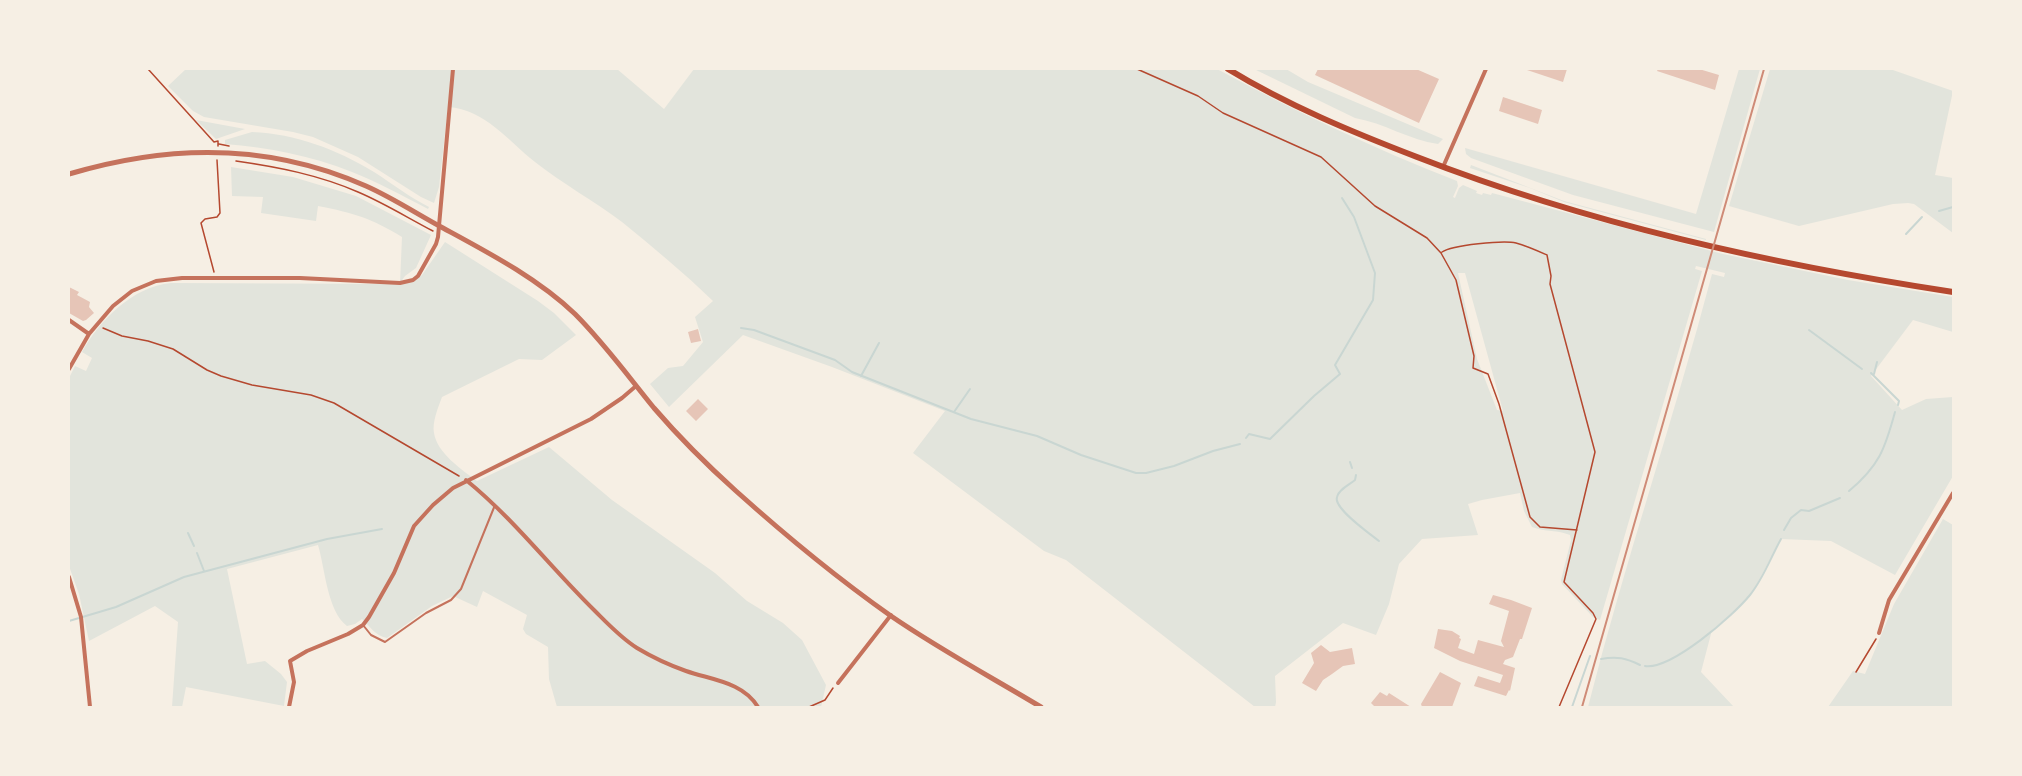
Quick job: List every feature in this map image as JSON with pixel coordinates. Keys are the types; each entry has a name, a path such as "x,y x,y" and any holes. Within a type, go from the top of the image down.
{"main road":[{"path":"1228,69 1294,105 1382,144 1533,198 1619,224 1724,250 1835,273 1953,292"}],"street":[{"path":"69,369 89,334 122,298 143,286 169,279 352,279 400,283 413,280 421,273 436,244 438,234 453,69"},
{"path":"1443,167 1486,69"},
{"path":"69,174 107,163 156,154 184,152 251,154 294,162 345,177 391,198 506,263 561,302 605,347 673,429 735,490 837,575 891,615 1041,707"},
{"path":"69,320 89,334"},
{"path":"289,707 294,682 290,661 363,625 394,573 414,526 433,505 466,480 591,418 636,386"},
{"path":"466,480 495,505 586,602 634,646 678,668 736,687 751,697 758,707"},
{"path":"1879,633 1889,600 1953,493"},
{"path":"69,577 82,623 90,707"},
{"path":"838,683 891,615"}],"lane":[{"path":"363,625 371,635 385,642 426,612 457,595 495,505"}],"path":[{"path":"147,69 214,142 218,141 218,144"},
{"path":"1137,69 1198,96 1223,113 1321,157 1375,206 1420,232 1442,253 1450,265 1459,290 1474,356 1473,368 1488,374 1499,404 1530,517 1540,527 1576,530"},
{"path":"215,279 201,223 205,219 217,217 220,213 217,159 222,160"},
{"path":"232,161 274,166 314,176 359,193 438,234"},
{"path":"1442,253 1452,247 1514,243 1547,255 1551,276 1550,284 1595,452 1564,582 1596,619 1559,707"},
{"path":"96,325 122,336 148,340 173,348 207,370 221,376 252,385 311,395 334,403 466,480"},
{"path":"1856,672 1879,633"},
{"path":"809,707 825,700 838,683"}],"shaded area":[{"path":"186,69 617,69 664,109 694,69 1217,69 1335,129 1457,181 1458,186 1453,197 1455,198 1459,188 1463,185 1482,195 1492,193 1723,254 1848,280 1953,297 1953,332 1913,320 1871,376 1902,410 1926,399 1953,397 1953,476 1895,575 1831,541 1781,539 1752,593 1740,607 1712,630 1701,672 1734,707 1588,707 1712,274 1724,277 1725,273 1696,266 1695,269 1702,271 1600,620 1593,617 1562,584 1570,535 1532,527 1524,511 1520,493 1482,500 1468,504 1478,535 1422,539 1399,564 1389,604 1376,635 1343,623 1275,676 1275,707 1255,707 1066,560 1044,551 913,453 945,411 743,335 669,407 650,384 668,368 683,366 703,342 695,317 713,301 622,222 546,170 485,120 462,109 448,107 439,187 434,203 358,157 313,137 204,117 193,111 168,86","holes":["1458,273 1465,273 1503,411 1497,410 1477,359"]},
{"path":"1254,69 1286,69 1308,82 1443,139 1438,144 1427,142 1355,118"},
{"path":"1739,69 1760,69 1714,232 1573,195 1471,158 1466,154 1465,148 1696,214"},
{"path":"1770,69 1890,69 1953,91 1935,175 1953,178 1953,233 1914,204 1908,203 1893,204 1799,226 1729,206"},
{"path":"196,120 245,129 216,139"},
{"path":"252,132 300,139 345,156 429,207 428,209 362,176 321,161 274,150 225,144 225,140"},
{"path":"1471,165 1564,201 1706,240 1564,202 1470,168"},
{"path":"231,167 293,177 356,196 431,235 416,268 400,283 402,237 362,217 318,206 316,221 261,213 263,197 232,196"},
{"path":"445,242 538,301 576,335 542,360 519,359 442,397 435,420 434,433 445,454 477,481 549,447 612,500 715,573 747,601 783,623 802,640 826,685 821,707 557,707 549,679 548,647 526,634 523,629 527,615 483,591 477,607 453,596 432,606 387,638 376,633 362,619 347,626 340,619 331,600 318,545 227,569 247,664 265,661 281,674 287,682 284,706 186,687 182,707 172,707 178,622 155,606 89,641 79,594 69,566 69,378 75,366 86,371 92,358 82,352 98,328 130,298 143,291 171,283 400,283 414,281 422,275"},
{"path":"1943,519 1953,525 1953,707 1828,707 1853,671 1865,674 1894,604"}],"building":[{"path":"1318,69 1416,69 1439,79 1419,123 1315,75"},
{"path":"1524,69 1567,69 1563,82"},
{"path":"1658,69 1699,69 1719,75 1715,90 1657,71"},
{"path":"1503,97 1542,110 1538,124 1499,111"},
{"path":"69,287 79,292 77,295 90,302 89,307 94,313 86,320 83,321 69,313"},
{"path":"698,329 701,341 691,343 688,332"},
{"path":"698,399 708,409 696,421 686,411"},
{"path":"1493,595 1532,608 1522,639 1513,657 1505,660 1503,664 1515,668 1510,691 1506,696 1474,686 1478,676 1500,683 1503,675 1460,661 1434,648 1438,629 1452,631 1460,636 1458,648 1474,654 1478,640 1504,647 1501,641 1509,611 1489,604"},
{"path":"1321,645 1330,652 1352,648 1355,664 1343,666 1323,680 1316,691 1302,683 1314,663 1311,653"},
{"path":"1440,672 1461,683 1452,707 1422,707 1421,704"},
{"path":"1380,692 1387,696 1389,693 1411,707 1375,707 1371,703"}],"waterway":[{"path":"1246,438 1249,434 1270,439 1340,374 1335,365 1373,300 1375,273 1354,217 1342,198"},
{"path":"1939,211 1953,207"},
{"path":"1906,234 1922,217"},
{"path":"741,328 754,330 835,360 852,372 971,419 1037,436 1081,455 1136,473 1146,473 1174,466 1213,451 1240,444"},
{"path":"1809,330 1862,369"},
{"path":"861,376 879,343"},
{"path":"1874,374 1877,362"},
{"path":"1871,373 1899,401 1898,405"},
{"path":"954,412 970,389"},
{"path":"1849,491 1880,456 1895,412"},
{"path":"1350,462 1352,468"},
{"path":"1356,475 1355,480 1340,492 1337,502 1353,520 1379,541"},
{"path":"1784,530 1791,518 1801,510 1809,511 1840,498"},
{"path":"69,621 116,607 184,577 327,539 382,529"},
{"path":"188,533 194,546"},
{"path":"1645,666 1670,660 1701,640 1730,616 1755,589 1781,539"},
{"path":"197,553 204,571"},
{"path":"1572,707 1590,656"},
{"path":"1601,659 1621,658 1640,665"}],"railway":[{"path":"1582,707 1764,69"}]}
